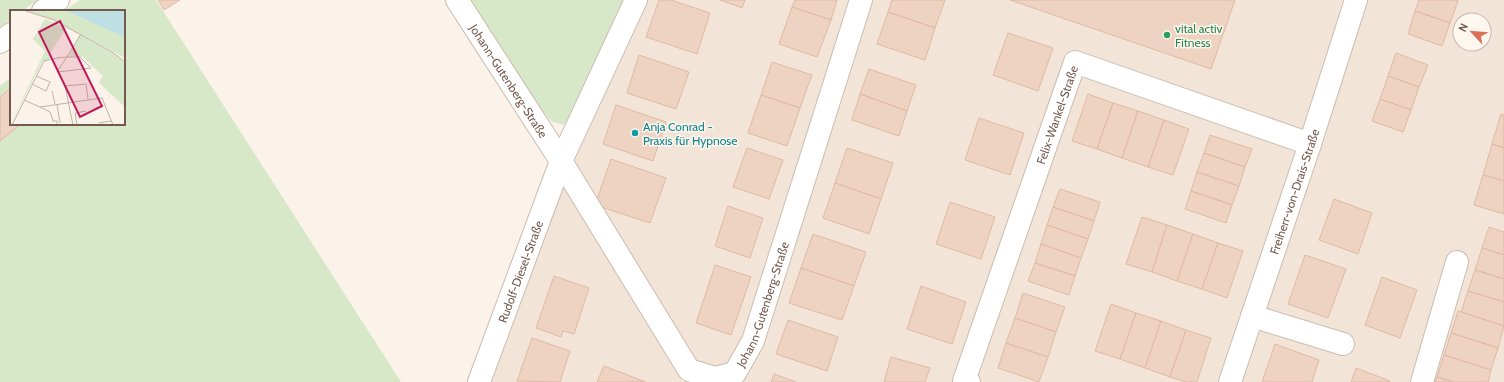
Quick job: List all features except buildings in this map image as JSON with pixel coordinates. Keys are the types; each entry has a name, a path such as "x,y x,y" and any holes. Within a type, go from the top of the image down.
{"street":[{"path":"44,10 58,0"},
{"name":"Johann-Gutenberg-Straße","path":"458,0 561,161 689,370 715,378 735,373 753,341 862,0"},
{"path":"561,161 636,0"},
{"name":"Freiherr-von-Drais-Straße","path":"1230,382 1310,144 1356,0"},
{"path":"0,42 10,35"},
{"name":"Felix-Wankel-Straße","path":"965,382 1075,62 1310,144"},
{"name":"Rudolf-Diesel-Straße","path":"479,382 561,161"},
{"path":"1422,382 1457,262"},
{"path":"1252,316 1343,344"}],"shaded area":[{"path":"623,0 1504,0 1504,382 470,382"}],"green space":[{"path":"0,0 37,0 23,10 10,10 10,20 0,27"},
{"path":"80,0 156,0 401,382 0,382 0,86 10,78 10,125 125,125 125,10 65,10"},
{"path":"465,0 623,0 578,115 563,125 551,121 539,107"}],"place":[{"name":"vital activ Fitness","path":"1167,35"},
{"name":"Anja Conrad - Praxis für Hypnose","path":"635,133"}]}
